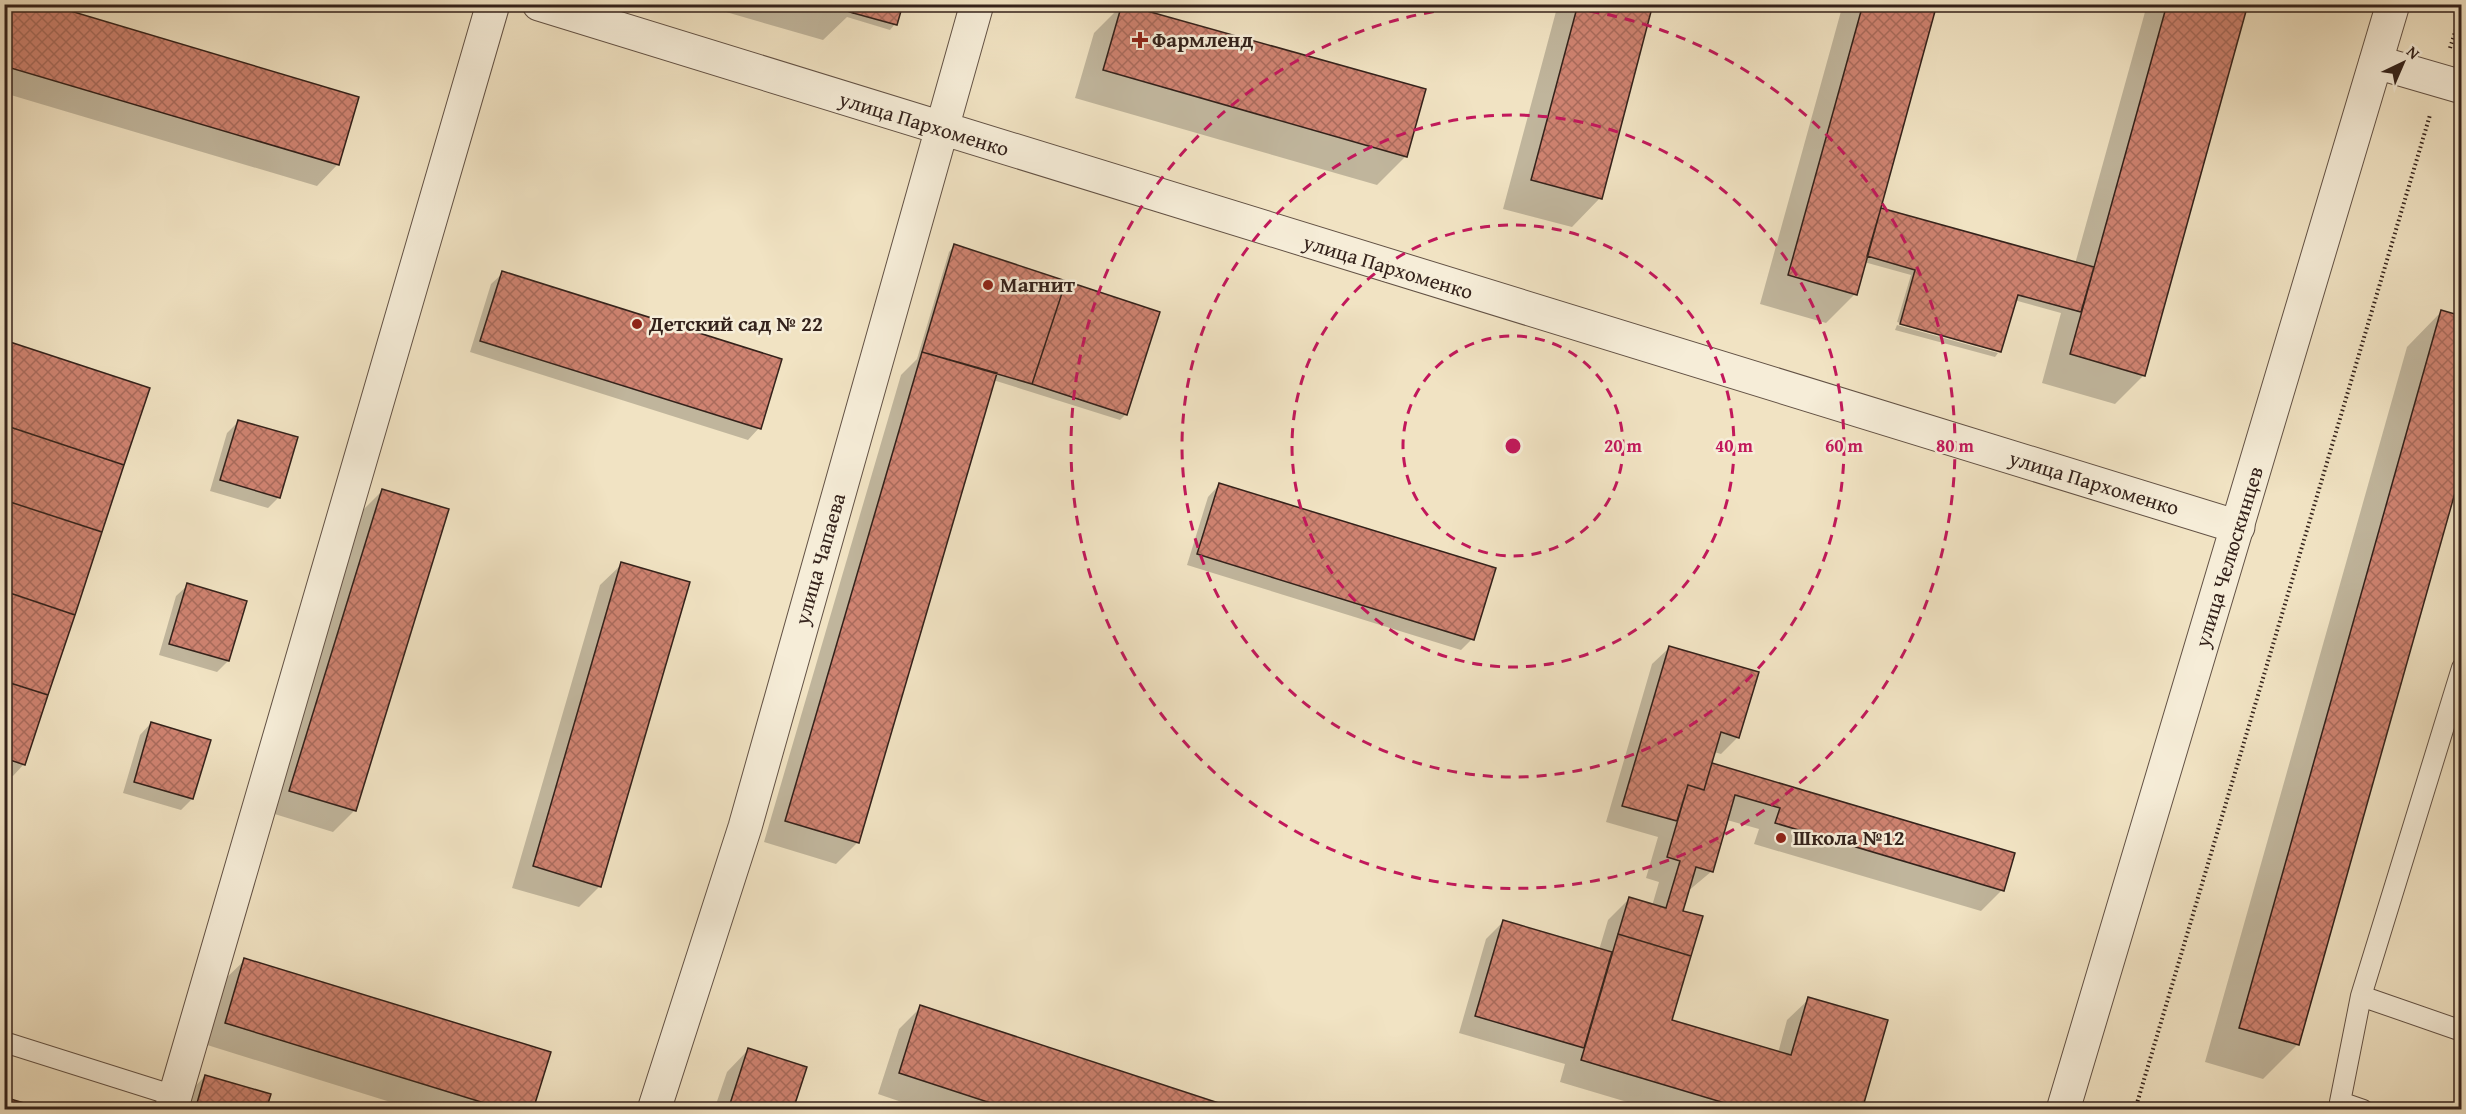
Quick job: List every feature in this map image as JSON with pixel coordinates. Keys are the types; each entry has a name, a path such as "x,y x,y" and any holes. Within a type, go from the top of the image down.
{"street":[{"path":"173,1103 493,4"},
{"name":"улица Пархоменко","path":"539,4 940,130 2238,527"},
{"name":"улица Чапаева","path":"654,1110 745,827 976,4"},
{"name":"улица Челюскинцев","path":"2063,1110 2393,4"},
{"path":"2376,62 2451,84"}],"lane":[{"path":"2364,1110 2340,1102 2361,996 2462,668"},
{"path":"2361,996 2462,1032"},
{"path":"4,1042 173,1103"}],"path":[{"path":"2135,1110 2451,84 2462,11"}],"building":[{"path":"4,4 47,4 359,97 339,165 4,66"},
{"path":"826,4 856,4 853,13"},
{"path":"856,4 903,4 897,25 853,13"},
{"path":"1122,4 1426,89 1407,157 1103,70"},
{"path":"1578,4 1653,4 1602,199 1531,180"},
{"path":"1863,4 1937,4 1857,295 1788,275"},
{"path":"2167,4 2248,4 2145,376 2070,354"},
{"path":"1881,208 2094,267 2081,312 2018,295 2001,352 1900,324 1915,270 1867,256"},
{"path":"954,244 1066,281 1032,384 922,352"},
{"path":"502,271 782,359 761,429 480,341"},
{"path":"1066,281 1160,312 1127,415 1032,384"},
{"path":"2441,310 2462,316 2462,468 2299,1045 2239,1028"},
{"path":"4,340 150,388 124,465 4,425"},
{"path":"922,352 997,373 859,843 785,821"},
{"path":"238,420 298,437 280,498 220,480"},
{"path":"4,425 124,465 102,532 4,500"},
{"path":"1219,483 1496,568 1474,640 1197,554"},
{"path":"382,489 449,509 356,811 289,791"},
{"path":"4,500 102,532 75,615 4,591"},
{"path":"621,562 690,582 601,887 533,866"},
{"path":"187,583 247,601 229,661 169,644"},
{"path":"4,591 75,615 48,695 4,681"},
{"path":"1669,646 1759,672 1739,738 1721,732 1704,790 1688,785 1677,821 1622,806"},
{"path":"4,681 48,695 25,765 4,758"},
{"path":"151,722 211,740 193,799 134,782"},
{"path":"1712,763 2015,853 2004,891 1775,823 1780,808 1735,795 1713,872 1696,867 1683,911 1703,916 1691,956 1618,934 1629,897 1666,908 1680,861 1667,857 1688,785 1704,790"},
{"path":"1503,920 1612,952 1584,1048 1475,1016"},
{"path":"1618,934 1691,956 1672,1020 1791,1055 1808,997 1888,1020 1862,1110 1748,1110 1581,1060"},
{"path":"244,958 551,1052 533,1110 507,1110 225,1023"},
{"path":"920,1005 1240,1110 1012,1110 899,1073"},
{"path":"748,1048 807,1067 793,1110 728,1110"},
{"path":"205,1075 271,1094 266,1110 195,1110"},
{"path":"4,1097 47,1110 4,1110"}],"place":[{"name":"Фармленд","path":"1140,40"},
{"name":"Магнит","path":"988,285"},
{"name":"Детский сад № 22","path":"637,324"},
{"name":"Школа №12","path":"1781,838"}]}
